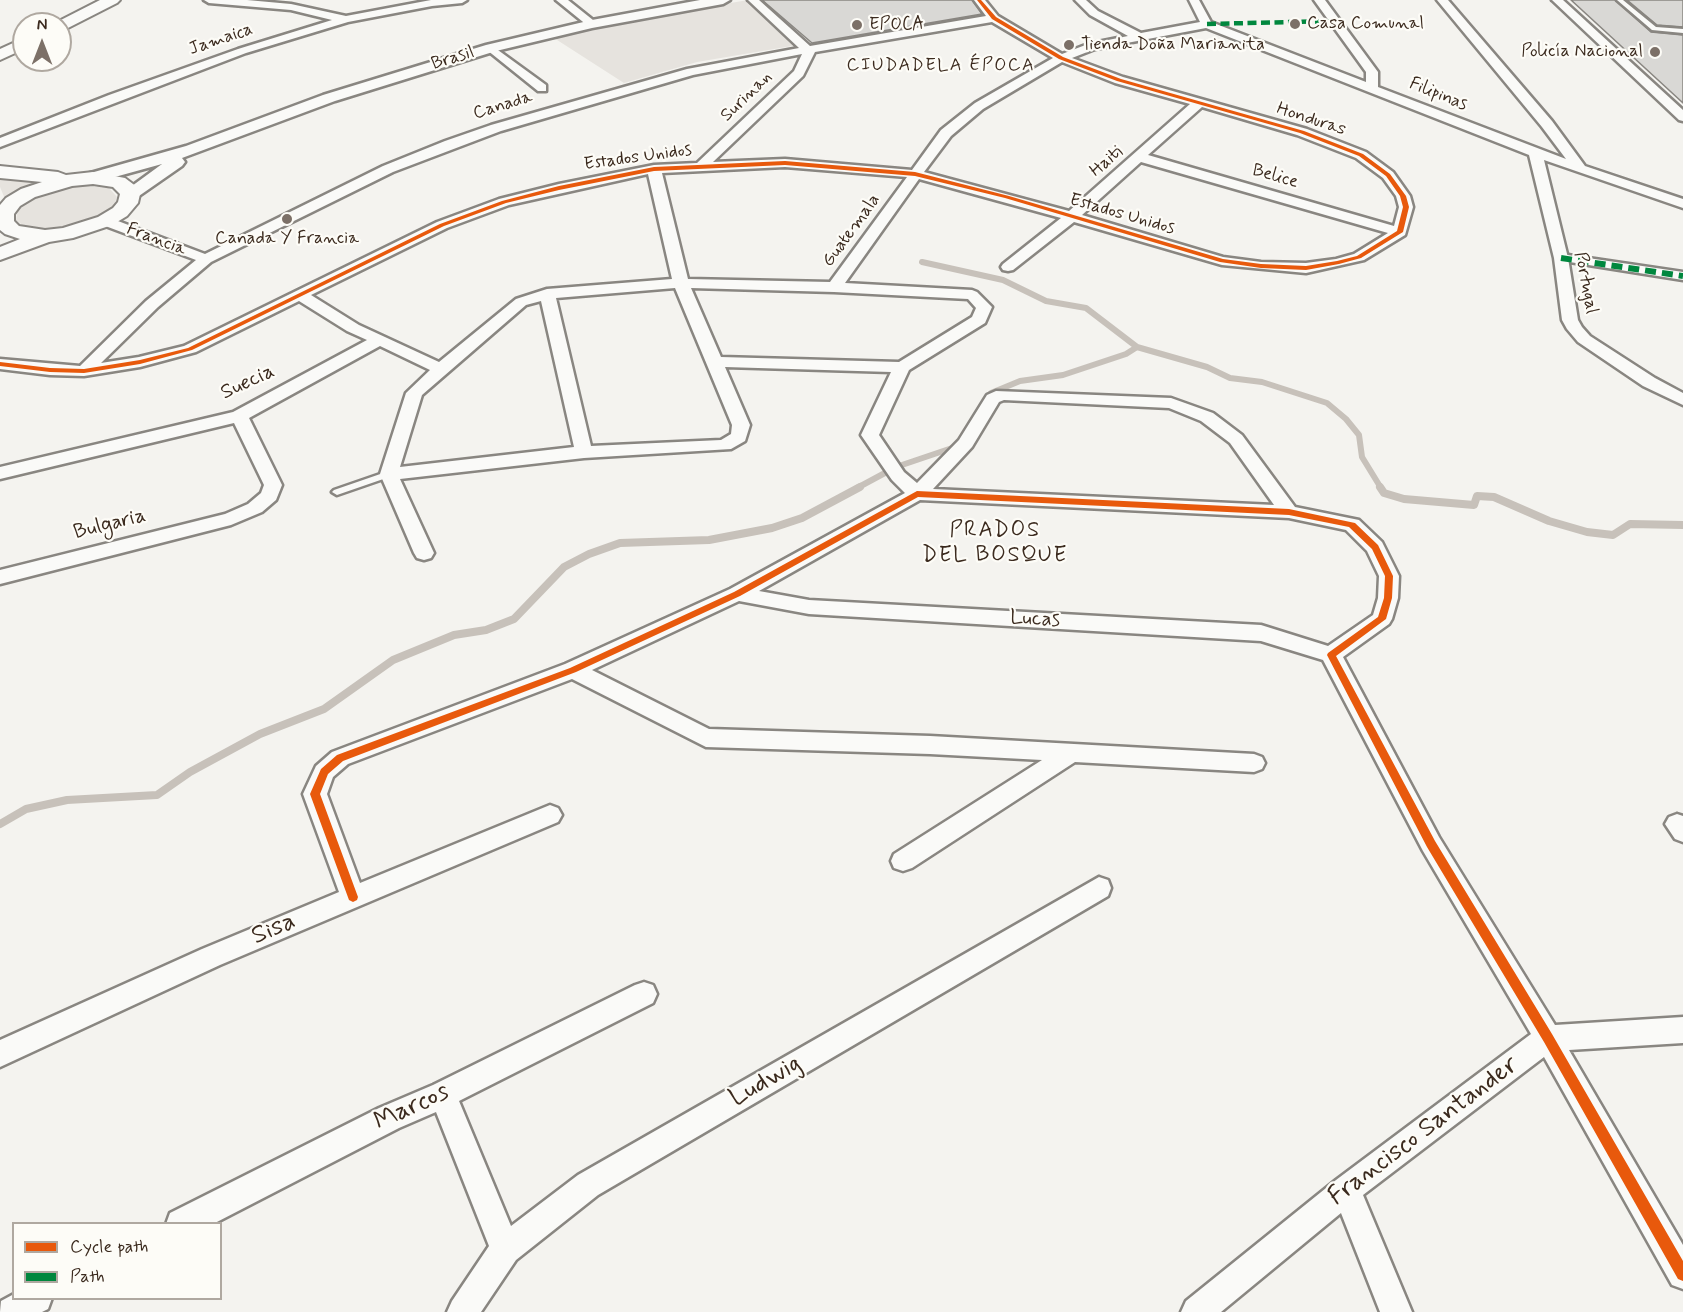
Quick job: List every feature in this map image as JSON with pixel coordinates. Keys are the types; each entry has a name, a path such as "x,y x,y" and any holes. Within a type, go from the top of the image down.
{"main road":[{"path":"72,20 112,0"},
{"path":"0,172 70,180 93,178 118,182 127,187 130,194 128,202 120,212 105,221 66,234 45,236 26,234 12,230 2,217 13,202 28,193 70,180"},
{"path":"0,254 45,236"}],"street":[{"path":"209,0 291,8 346,19"},
{"name":"Jamaica","path":"0,143 113,98 231,55 346,19 432,3 462,0"},
{"path":"561,0 592,24"},
{"name":"Brasil","path":"93,178 192,150 329,98 490,48 592,24 723,0"},
{"path":"753,0 809,51"},
{"name":"Honduras","path":"979,0 994,18 1061,58 1119,80 1302,132 1362,155 1388,176 1403,196 1406,207 1400,232"},
{"path":"1080,0 1094,13 1139,37"},
{"path":"1194,0 1207,24"},
{"path":"1319,0 1372,72 1372,87"},
{"path":"1442,0 1547,124 1581,170"},
{"path":"1557,0 1683,117"},
{"name":"Canada","path":"84,371 152,304 206,259 388,170 468,137 692,72 994,18"},
{"name":"Guatemala","path":"834,287 946,133 980,106 1061,58 1092,46 1207,24"},
{"name":"Filipinas","path":"1207,24 1535,153 1683,204"},
{"path":"490,48 542,88"},
{"name":"Surinan","path":"702,165 799,73 809,51"},
{"name":"Haiti","path":"1008,267 1071,217 1199,104"},
{"name":"Brasil","path":"130,194 192,150"},
{"name":"Portugal","path":"1535,153 1561,258 1570,320 1575,329 1593,345 1649,382 1683,400"},
{"name":"Belice","path":"1140,157 1400,232"},
{"name":"Estados Unidos","path":"0,364 50,370 84,371 140,362 190,349 442,225 504,202 559,188 654,169 785,163 915,174 1007,197 1222,261 1262,266 1306,267 1359,257 1400,232"},
{"path":"389,474 584,452 725,445 739,437 741,425 681,283 654,169"},
{"name":"Francia","path":"105,221 206,259"},
{"path":"1561,258 1683,276"},
{"path":"424,553 389,474 414,393 521,302 547,294 681,283 834,287 972,295 984,307 979,320 902,367 713,362"},
{"path":"547,294 584,452"},
{"path":"300,295 353,328 441,369"},
{"name":"Suecia","path":"0,473 239,416 380,340"},
{"path":"902,367 870,435 898,476 917,494 1289,512 1352,525 1375,547 1389,576 1388,598 1382,619 1331,655 1431,844 1548,1038 1683,1274"},
{"path":"353,897 315,794 324,772 340,758 573,670 737,594 917,494 966,442 993,399 1002,395 1171,403 1207,417 1236,439 1289,512"},
{"name":"Bulgaria","path":"0,578 231,519 255,508 269,496 273,485 239,416"},
{"name":"Lucas","path":"737,594 809,607 1261,633 1331,655"},
{"path":"573,670 706,738 930,745 1254,763"},
{"path":"903,861 1071,753"},
{"name":"Sisa","path":"0,1054 211,957 550,815"},
{"name":"Ludwig","path":"463,1312 505,1249 588,1185 1099,888"},
{"name":"Marcos","path":"185,1222 389,1118 443,1095 644,994"},
{"path":"1548,1038 1683,1030"},
{"name":"Francisco Santander","path":"1197,1312 1346,1190 1548,1038"},
{"path":"443,1095 505,1249"},
{"path":"1346,1190 1396,1312"},
{"path":"12,1312 35,1300"}],"lane":[{"path":"1620,0 1651,27 1683,39"},
{"path":"1665,31 1683,31"},
{"path":"337,492 389,474"}],"shaded area":[{"path":"748,0 798,45 697,62 624,83 554,38 597,26"},
{"path":"0,178 46,181 17,190 5,199 0,187"},
{"path":"79,185 109,188 117,197 113,208 77,227 42,231 25,227 16,220 18,209 32,198 54,189"}],"building":[{"name":"EPOCA","path":"762,0 972,0 982,14 812,43"},
{"name":"Policía Nacional","path":"1571,0 1615,0 1651,32 1683,35 1683,103"},
{"path":"1627,0 1683,0 1683,27 1657,25"}],"waterway":[{"path":"922,262 1003,280 1046,301 1086,308 1137,347"},
{"path":"986,400 991,393 1020,381 1063,375 1126,354 1137,347"},
{"path":"1137,347 1207,367 1230,378 1262,382 1327,403 1346,419 1359,435 1362,457 1381,488"},
{"path":"857,488 896,467 958,446"},
{"path":"0,824 26,809 67,800 157,795 190,772 260,734 324,709 393,660 454,635 486,630 514,619 564,567 589,554 620,543 709,540 772,528 802,518 860,487"},
{"path":"1380,487 1384,493 1404,499 1474,505 1477,496 1494,497 1549,521 1587,532 1613,535 1630,524 1683,525"}],"marked path":[{"path":"1207,24 1335,21"},
{"path":"1561,258 1683,276"}],"cycle path":[{"path":"0,364 50,370 84,371 140,362 190,349 442,225 504,202 559,188 654,169 785,163 915,174 1007,197 1222,261 1261,266 1306,268 1337,263 1359,257 1400,232 1406,207 1403,196 1388,175 1361,155 1302,132 1119,80 1061,58 994,18 979,0"},
{"path":"353,897 315,794 324,772 340,758 573,670 737,594 917,494 1289,512 1352,525 1375,547 1389,576 1388,598 1382,619 1331,655 1431,844 1548,1038 1683,1274"}],"place":[{"name":"Casa Comunal","path":"1295,24"},
{"name":"EPOCA","path":"857,25"},
{"name":"Tienda Doña Marianita","path":"1069,45"},
{"name":"Policía Nacional","path":"1655,52"},
{"name":"Canada Y Francia","path":"287,219"}],"district":[{"name":"CIUDADELA ÉPOCA","path":"941,66"},
{"name":"PRADOS DEL BOSQUE","path":"995,544"}]}
